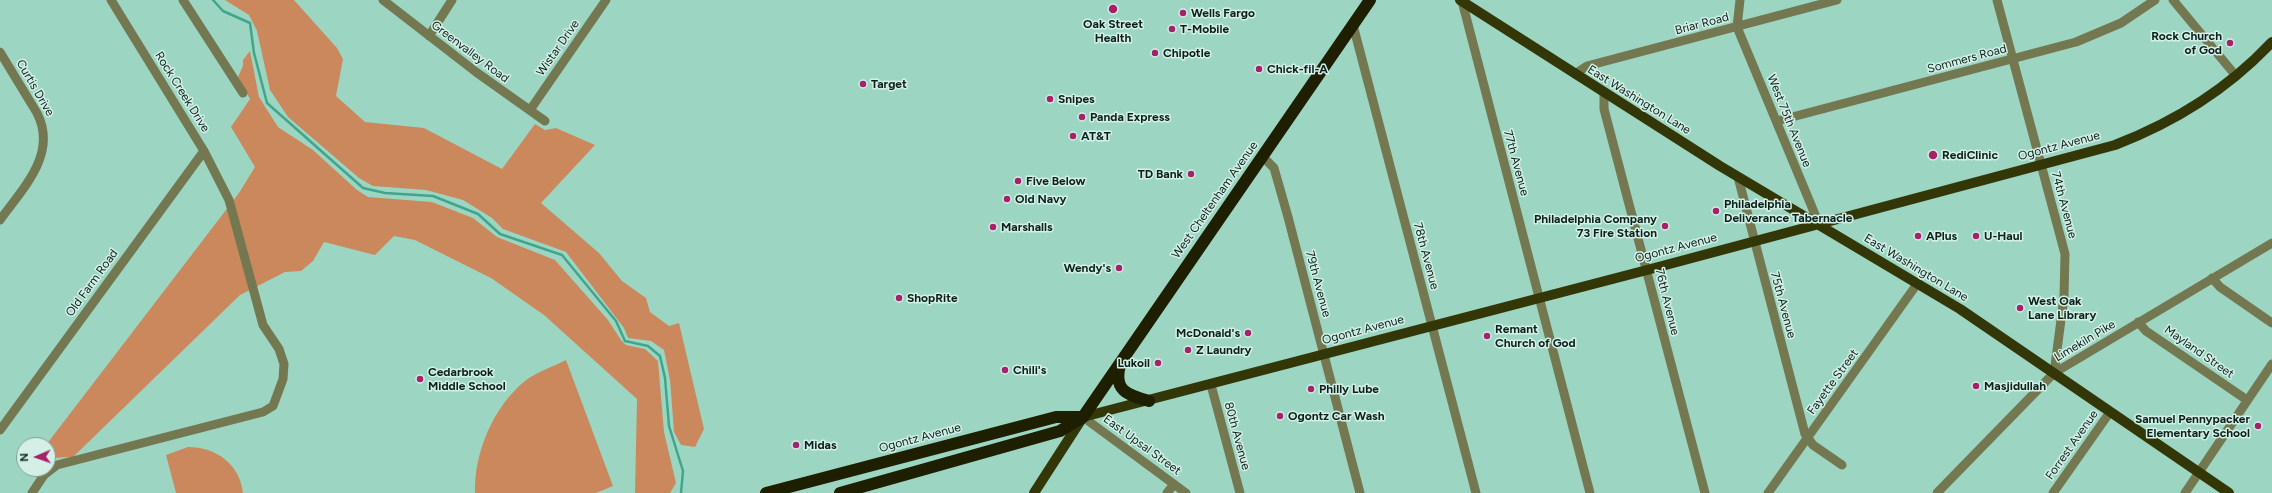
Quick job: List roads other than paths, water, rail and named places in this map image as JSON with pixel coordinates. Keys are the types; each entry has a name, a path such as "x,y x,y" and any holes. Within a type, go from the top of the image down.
{"highway":[{"name":"West Cheltenham Avenue","path":"1083,417 1121,364 1370,0"},
{"path":"1121,364 1119,378 1124,392 1149,401"},
{"name":"Ogontz Avenue","path":"766,493 1056,416 1083,417"},
{"name":"Ogontz Avenue","path":"840,493 1060,431 1083,417"}],"main road":[{"name":"East Washington Lane","path":"1461,1 1738,177 1976,319 2229,493"},
{"name":"Ogontz Avenue","path":"1083,417 1647,270 2115,145 2156,128 2201,102 2236,76 2272,42"},
{"path":"1034,493 1083,417"}],"street":[{"name":"Rock Creek Drive","path":"32,493 44,475 57,466 257,414 273,406 283,380 284,364 279,349 263,325 229,200 204,150 111,0"},
{"path":"182,0 243,93"},
{"name":"Greenvalley Road","path":"383,0 429,36 545,121"},
{"path":"429,36 452,0"},
{"name":"Wistar Drive","path":"530,110 606,0"},
{"path":"1737,27 1740,0"},
{"name":"Briar Road","path":"1575,74 1587,66 1837,0"},
{"name":"74th Avenue","path":"1996,0 2062,240 2066,270 2054,373"},
{"name":"Sommers Road","path":"1777,121 2076,42 2105,31 2155,0"},
{"path":"2173,0 2236,76"},
{"name":"77th Avenue","path":"1461,1 1590,493"},
{"name":"78th Avenue","path":"1353,25 1476,493"},
{"name":"West 75th Avenue","path":"1737,27 1819,224"},
{"name":"Curtis Drive","path":"0,52 42,122 44,137 43,153 36,170 0,220"},
{"name":"76th Avenue","path":"1604,93 1604,109 1705,493"},
{"name":"Old Farm Road","path":"0,430 204,150"},
{"name":"79th Avenue","path":"1262,156 1274,168 1360,493"},
{"name":"75th Avenue","path":"1738,177 1807,438"},
{"name":"Limekiln Pike","path":"1937,493 2054,373 2272,243"},
{"path":"2212,278 2220,287 2272,323"},
{"name":"Fayette Street","path":"1768,493 1917,284"},
{"name":"Mayland Street","path":"2138,322 2146,331 2247,400"},
{"path":"2185,493 2272,364"},
{"name":"80th Avenue","path":"1211,384 1240,493"},
{"name":"Forrest Avenue","path":"2053,493 2110,412"},
{"name":"East Upsal Street","path":"1083,417 1186,493"},
{"path":"1807,438 1842,464"},
{"path":"1167,493 1174,484"}],"waterway":[{"path":"213,0 223,11 250,23 254,53 267,103 363,188 385,193 433,196 478,214 500,234 562,255 616,321 625,341 648,346 660,356 665,378 669,426 683,471 681,493"}],"place":[{"name":"Oak Street Health","path":"1113,9"},
{"name":"Wells Fargo","path":"1183,13"},
{"name":"T-Mobile","path":"1172,29"},
{"name":"Rock Church of God","path":"2230,43"},
{"name":"Chipotle","path":"1155,53"},
{"name":"Chick-fil-A","path":"1259,69"},
{"name":"Target","path":"863,84"},
{"name":"Snipes","path":"1050,99"},
{"name":"Panda Express","path":"1082,117"},
{"name":"AT&T","path":"1073,136"},
{"name":"RediClinic","path":"1933,155"},
{"name":"TD Bank","path":"1191,174"},
{"name":"Five Below","path":"1018,181"},
{"name":"Old Navy","path":"1007,199"},
{"name":"Philadelphia Deliverance Tabernacle","path":"1716,211"},
{"name":"Philadelphia Company 73 Fire Station","path":"1665,226"},
{"name":"Marshalls","path":"993,227"},
{"name":"APlus","path":"1918,236"},
{"name":"U-Haul","path":"1976,236"},
{"name":"Wendy's","path":"1119,268"},
{"name":"ShopRite","path":"899,298"},
{"name":"West Oak Lane Library","path":"2020,308"},
{"name":"McDonald's","path":"1248,333"},
{"name":"Remant Church of God","path":"1487,336"},
{"name":"Z Laundry","path":"1188,350"},
{"name":"Lukoil","path":"1158,363"},
{"name":"Chili's","path":"1005,370"},
{"name":"Cedarbrook Middle School","path":"420,379"},
{"name":"Masjidullah","path":"1976,386"},
{"name":"Philly Lube","path":"1311,389"},
{"name":"Ogontz Car Wash","path":"1280,416"},
{"name":"Samuel Pennypacker Elementary School","path":"2258,426"},
{"name":"Midas","path":"796,445"}]}
